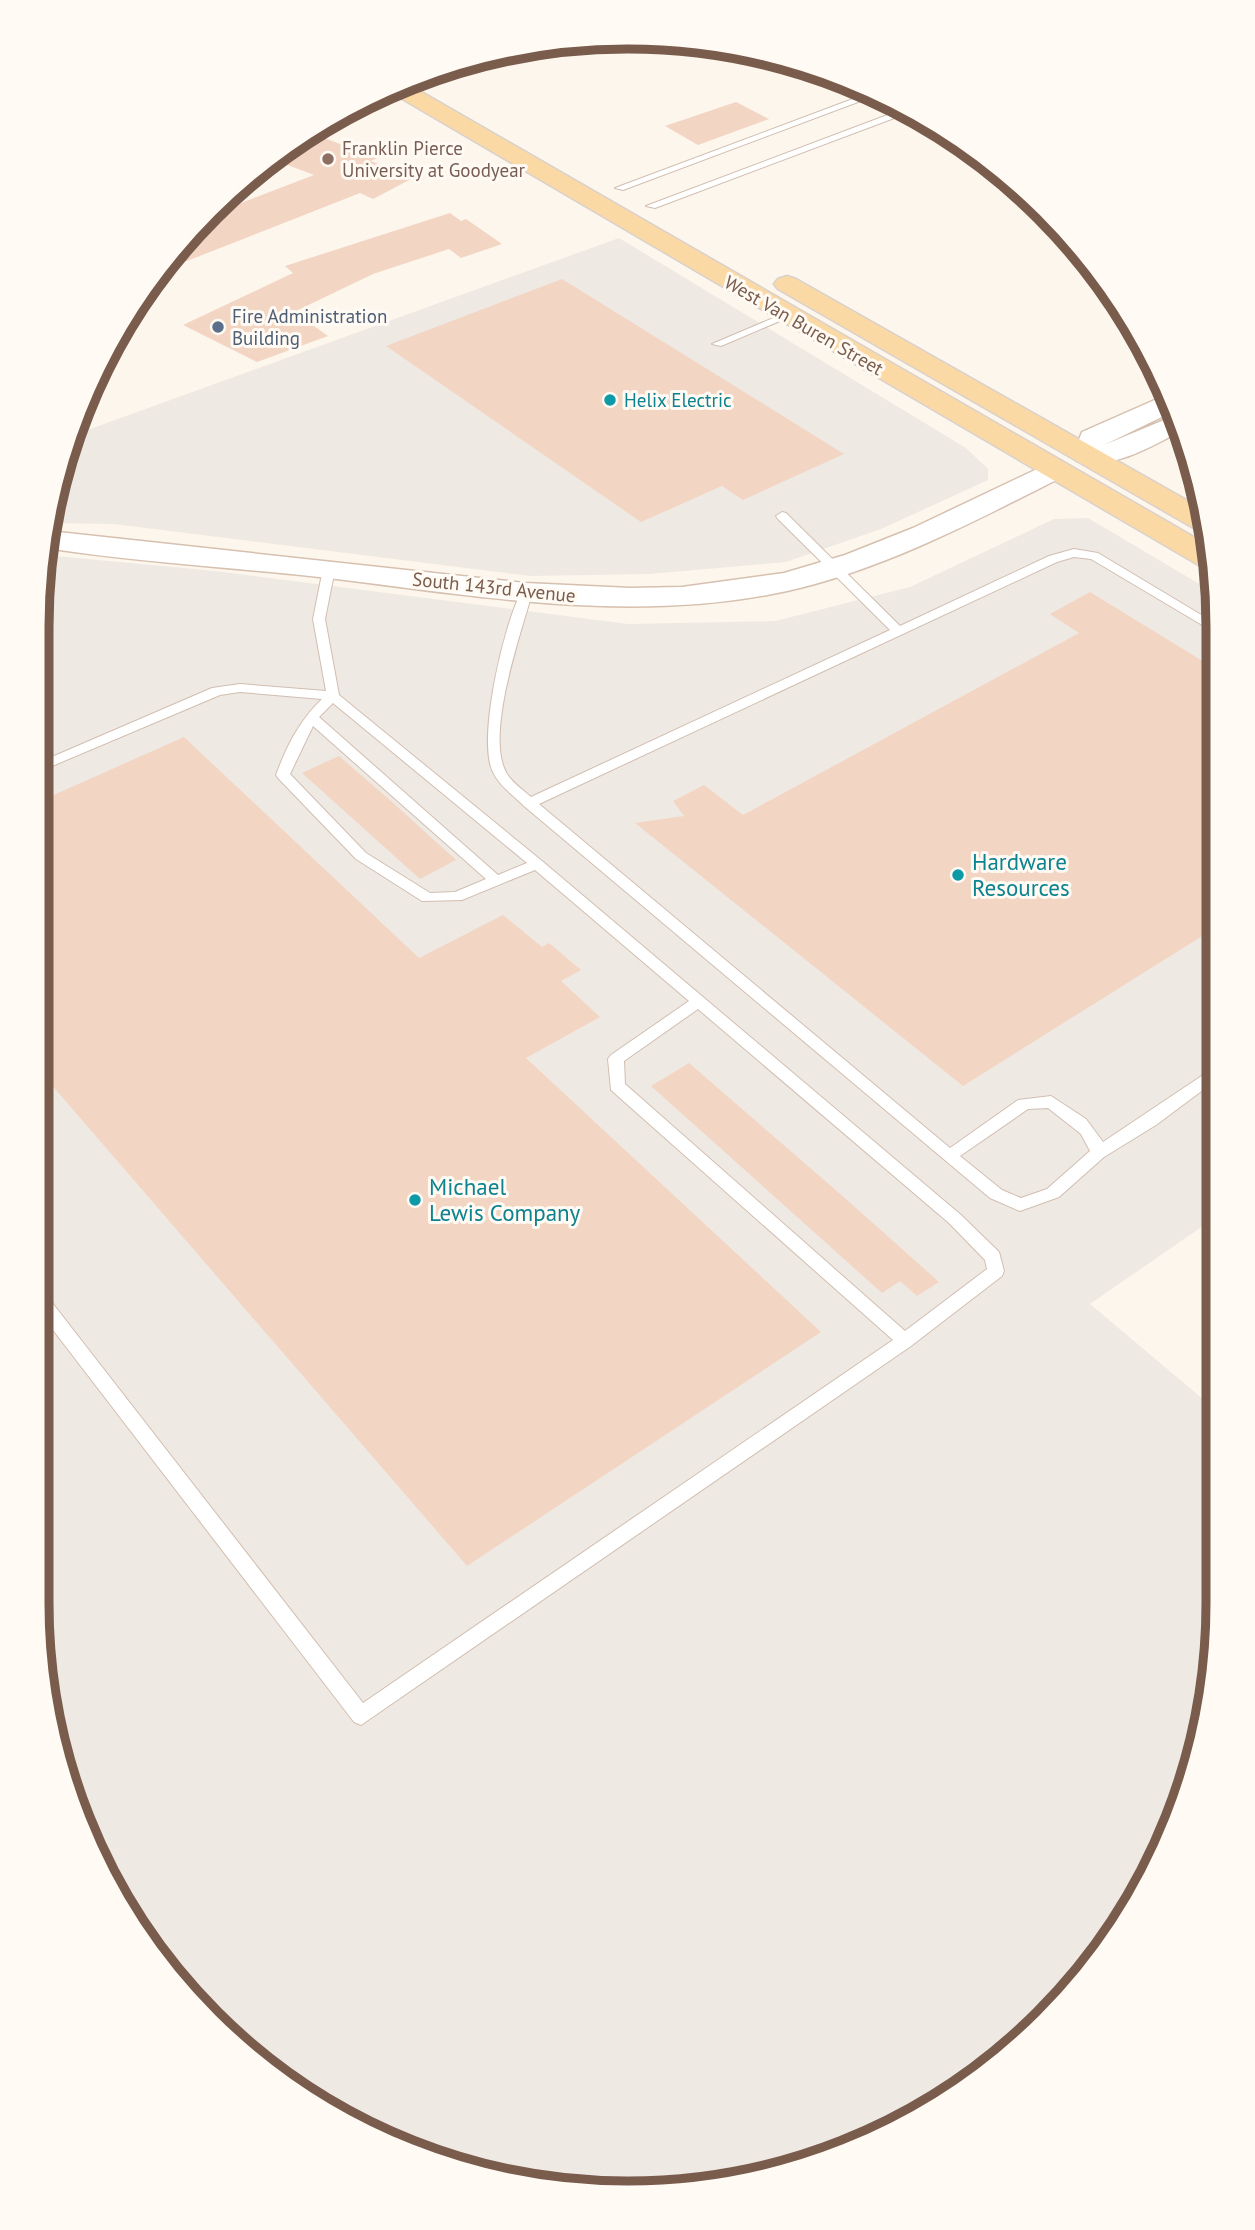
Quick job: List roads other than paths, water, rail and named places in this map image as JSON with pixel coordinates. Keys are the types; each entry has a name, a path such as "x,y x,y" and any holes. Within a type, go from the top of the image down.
{"main road":[{"name":"West Van Buren Street","path":"407,93 1201,554"},
{"name":"West Van Buren Street","path":"596,174 1195,517"},
{"path":"552,177 590,186 623,205 651,206"},
{"path":"1054,470 1087,455"}],"street":[{"path":"1162,406 1092,438 1087,455 1116,452 1169,427"},
{"name":"South 143rd Avenue","path":"56,541 329,569 526,593 589,597 676,595 784,582 836,568 933,531 1054,470"}],"lane":[{"path":"620,188 860,98"},
{"path":"872,104 876,122"},
{"path":"651,206 895,115"},
{"path":"717,344 789,315"},
{"path":"782,516 899,632"},
{"path":"529,803 1053,559 1074,554 1094,556 1206,624"},
{"path":"329,569 319,619 333,696"},
{"path":"526,593 496,706 494,751 499,772 529,803 996,1194 1020,1205 1053,1193 1098,1153 1150,1121 1206,1080"},
{"path":"49,763 217,691 240,688 333,696 537,864 955,1219 993,1257 996,1272 905,1341 361,1716 49,1312"},
{"path":"333,696 311,717 295,740 283,775 361,856 427,898 457,897 537,864"},
{"path":"311,717 498,882"},
{"path":"698,1002 616,1059 617,1086 905,1341"},
{"path":"949,1156 1024,1104 1051,1102 1086,1128 1097,1145 1098,1153"}],"place":[{"name":"Franklin Pierce University at Goodyear","path":"328,159"},
{"name":"Fire Administration Building","path":"218,327"},
{"name":"Helix Electric","path":"610,400"},
{"name":"Hardware Resources","path":"958,875"},
{"name":"Michael Lewis Company","path":"415,1200"}]}
